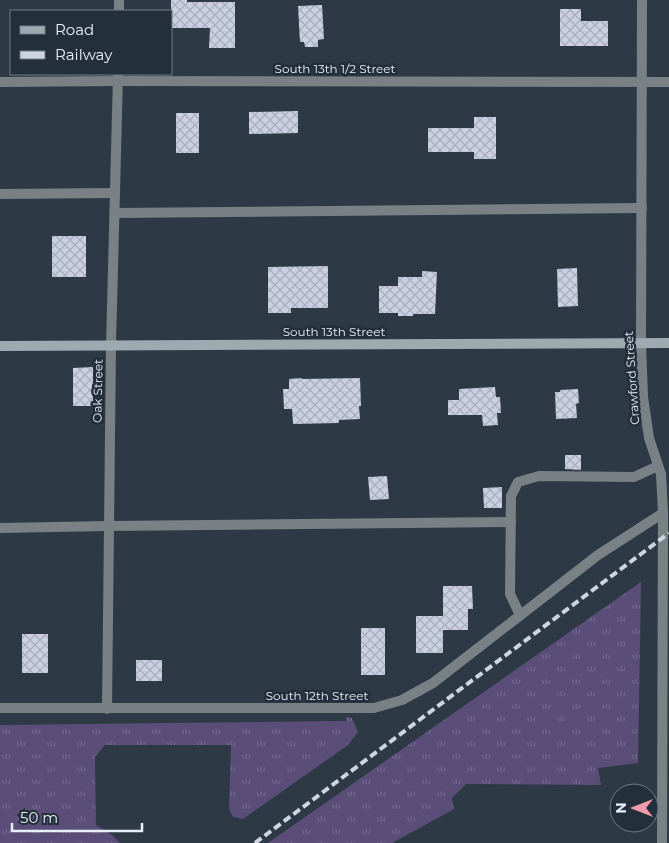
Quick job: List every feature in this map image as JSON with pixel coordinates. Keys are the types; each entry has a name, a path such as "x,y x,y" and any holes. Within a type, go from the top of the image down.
{"main road":[{"name":"South 13th Street","path":"0,346 669,343"}],"street":[{"name":"Crawford Street","path":"642,0 641,343 646,422 649,438 661,474 663,513 662,843"},
{"name":"South 13th 1/2 Street","path":"0,82 118,77 669,82"},
{"name":"Oak Street","path":"107,709 111,345 118,77"},
{"path":"0,194 115,193"},
{"path":"115,213 642,208"},
{"path":"520,615 510,594 511,496 518,482 539,476 634,477 658,466"},
{"name":"South 12th Street","path":"0,708 374,708 402,700 433,683 598,555 663,513"},
{"path":"0,528 511,522"}],"green space":[{"path":"641,582 638,763 598,768 601,785 466,784 452,798 454,809 392,843 268,843"},
{"path":"346,717 352,718 358,732 348,745 243,819 233,817 229,809 231,745 105,745 95,757 96,825 112,835 120,843 0,843 0,725 346,721"}],"building":[{"path":"171,0 235,2 235,48 209,48 210,28 172,28"},
{"path":"322,5 324,39 318,40 318,47 305,47 304,42 300,42 298,6"},
{"path":"560,9 581,9 581,21 608,21 608,46 560,46"},
{"path":"298,111 298,133 249,134 249,112"},
{"path":"176,113 199,113 199,153 176,153"},
{"path":"474,117 496,117 496,159 474,159 474,152 428,152 428,128 474,128"},
{"path":"52,236 86,236 86,277 52,277"},
{"path":"328,266 328,308 291,308 291,313 268,313 268,267"},
{"path":"577,268 578,306 558,307 557,269"},
{"path":"422,271 437,272 435,314 398,316 398,313 379,313 379,286 398,286 398,277 422,277"},
{"path":"93,367 93,406 73,406 73,368"},
{"path":"360,378 360,419 339,420 339,423 293,424 292,409 284,409 283,389 289,389 289,379"},
{"path":"495,387 496,397 500,397 501,413 497,413 498,425 483,426 482,415 448,415 448,400 459,400 459,389"},
{"path":"578,389 577,418 556,419 555,392"},
{"path":"565,455 581,455 581,470 565,469"},
{"path":"387,476 389,499 370,500 368,477"},
{"path":"502,487 502,508 484,508 483,488"},
{"path":"443,586 472,586 473,609 468,609 468,630 443,630 443,653 416,653 416,616 443,616"},
{"path":"361,628 385,628 385,675 361,675"},
{"path":"22,634 48,634 48,673 22,673"},
{"path":"136,660 162,660 162,681 136,681"}],"railway":[{"path":"255,843 669,533"}]}
